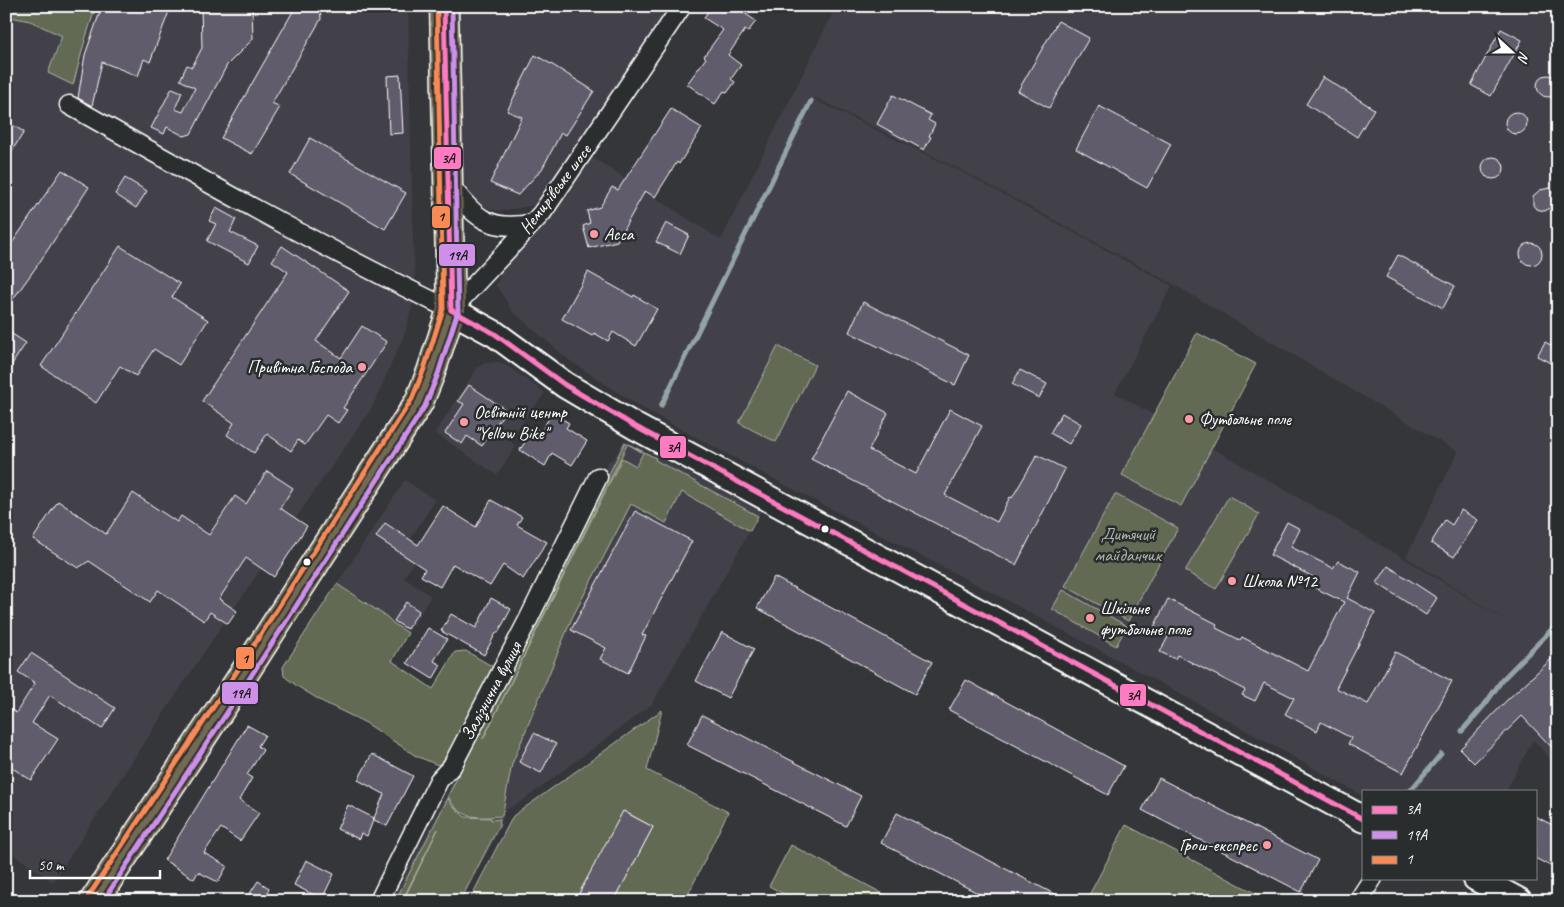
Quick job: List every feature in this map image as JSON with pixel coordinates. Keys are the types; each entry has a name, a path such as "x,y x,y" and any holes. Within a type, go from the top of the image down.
{"main road":[{"path":"444,6 451,310 495,334 565,385 636,427 1362,818"},
{"name":"Немирівське шосе","path":"94,901 419,402 451,310"},
{"path":"1480,880 1519,901"}],"street":[{"name":"Немирівське шосе","path":"451,310 542,213 682,6"},
{"path":"69,105 259,210 399,285 451,310"},
{"path":"448,182 463,203 485,221 497,226 511,227 533,223"},
{"name":"Залізнична вулиця","path":"379,901 439,780 452,766 529,618 598,477"},
{"path":"1358,901 1372,880"}],"shaded area":[{"path":"6,6 408,6 416,293 404,335 373,406 206,649 53,882 6,849"},
{"path":"460,6 682,6 584,152 721,240 836,6 1558,6 1558,767 1533,740 1507,790 1362,790 1362,795 1012,603 664,420 639,406 569,360 513,312 496,285 515,242 548,203 499,211 479,204 467,192 461,165","holes":["814,97 961,170 1173,284 1458,452 1406,557 1512,624 1405,559 1212,448 1256,363 1197,332 1154,415 1115,393 1172,286 960,171 819,102"]},
{"path":"498,362 509,367 545,393 509,440 516,446 497,475 435,433 477,368 485,363"},
{"path":"624,440 761,511 652,704 524,800 504,811 502,824 462,901 392,901 450,787 609,461 614,458"},
{"path":"405,480 435,500 411,538 423,547 404,578 431,596 408,633 337,584"}],"green space":[{"path":"6,6 96,6 73,85 48,73 62,36 30,21 6,16"},
{"name":"Футбольне поле","path":"1197,333 1256,364 1181,506 1122,475"},
{"path":"778,346 815,365 776,442 739,423"},
{"path":"625,442 627,445 483,739 622,458 636,466 643,453 628,444 758,516 750,531 682,492 666,523 631,504 572,618 512,764 502,816 470,816 458,810 448,796"},
{"name":"Дитячий майданчик","path":"1115,494 1178,528 1128,621 1065,586"},
{"path":"1229,496 1259,514 1216,589 1185,571"},
{"path":"337,584 408,633 392,661 433,689 455,652 466,651 495,668 455,749 438,765 416,756 366,723 323,702 284,676 283,667"},
{"name":"Шкільне футбольне поле","path":"1063,590 1127,626 1116,646 1052,609"},
{"path":"662,710 647,770 728,812 685,901 614,901 653,827 624,811 575,901 469,901 513,816"},
{"path":"448,798 451,804 465,817 491,818 491,820 500,819 499,826 460,901 403,901 438,829 402,901 395,901"},
{"path":"1126,825 1270,901 1086,901"},
{"path":"791,845 897,901 797,901 769,886"}],"building":[{"path":"102,6 171,6 150,62 144,59 138,76 102,62 92,106 78,98 85,55"},
{"path":"201,6 252,6 253,39 227,65 191,134 184,136 167,127 164,134 151,128 172,88 182,92 175,109 183,112 195,88 180,80 187,65 192,67 202,48"},
{"path":"296,6 320,6 321,19 272,103 280,107 252,154 221,138"},
{"path":"711,6 723,12 727,6 734,6 756,21 748,32 745,30 728,55 741,65 731,79 735,82 727,93 724,91 715,104 687,84 723,30 704,18"},
{"path":"1058,21 1089,38 1049,108 1018,91"},
{"path":"1501,29 1522,40 1491,96 1471,85"},
{"path":"535,55 594,91 566,135 561,133 542,169 518,195 490,183 522,117 507,111"},
{"path":"400,75 403,133 389,134 387,76"},
{"path":"1548,75 1556,78 1559,86 1556,94 1548,97 1540,94 1537,86 1540,78"},
{"path":"1323,77 1374,109 1357,137 1306,104"},
{"path":"893,95 931,115 928,120 935,124 924,150 877,124"},
{"path":"1099,106 1171,144 1147,188 1076,149"},
{"path":"671,109 702,128 679,164 677,162 655,197 645,191 617,241 589,248 583,226 590,223 587,211 600,207 612,187 618,190"},
{"path":"1516,112 1524,115 1527,123 1524,131 1516,134 1508,131 1505,123 1508,115"},
{"path":"6,121 24,132 6,160"},
{"path":"310,138 406,193 385,229 290,174"},
{"path":"1493,157 1501,160 1504,168 1501,176 1493,179 1485,176 1482,168 1485,160"},
{"path":"62,170 89,187 6,309 6,252"},
{"path":"125,178 147,191 136,208 115,194"},
{"path":"1550,188 1555,197 1553,206 1545,211 1536,209 1533,205 1533,196 1540,190"},
{"path":"216,208 236,219 230,232 258,246 249,263 207,241 216,224 209,221"},
{"path":"666,223 689,235 680,254 656,242"},
{"path":"1531,243 1539,246 1542,254 1539,262 1531,265 1523,262 1520,254 1523,246"},
{"path":"120,246 180,284 172,297 208,320 179,365 154,349 136,376 120,366 96,403 41,366"},
{"path":"282,246 349,291 316,341 341,358 362,326 387,342 343,408 347,410 338,423 326,415 305,445 298,440 291,451 267,434 254,453 227,435 234,423 202,401 288,272 272,261"},
{"path":"1398,255 1455,286 1443,308 1386,277"},
{"path":"588,272 657,309 636,346 613,332 608,341 594,333 592,336 562,319"},
{"path":"863,302 969,355 955,385 849,332"},
{"path":"6,330 26,343 6,373"},
{"path":"1545,342 1558,349 1558,367 1537,356"},
{"path":"1020,370 1047,384 1039,398 1012,384"},
{"path":"469,385 506,410 482,446 467,436 462,444 445,433 464,404 458,401"},
{"path":"847,391 888,413 869,450 916,474 950,409 982,426 945,495 997,522 1010,497 1012,498 1037,455 1065,469 1016,565 811,459"},
{"path":"552,413 569,423 566,428 587,441 572,465 552,453 545,466 520,450 534,427 541,432"},
{"path":"1062,413 1081,424 1069,444 1050,433"},
{"path":"267,471 293,488 280,508 307,526 274,577 246,558 219,599 237,611 228,624 210,612 204,621 158,590 150,602 89,561 78,568 33,539 58,501 106,534 133,493 177,522 181,516 209,535 235,496 246,504"},
{"path":"491,500 522,517 517,525 547,542 523,579 503,565 490,586 453,564 440,587 421,576 425,569 376,537 385,523 418,545 443,506 476,527"},
{"path":"1461,510 1478,520 1454,557 1431,543 1445,520 1452,525"},
{"path":"635,511 692,541 642,635 646,636 628,673 600,659 606,648 571,630"},
{"path":"1287,522 1300,529 1291,547 1333,568 1338,561 1360,572 1347,598 1375,613 1336,688 1368,704 1395,652 1452,681 1403,773 1348,744 1351,738 1321,722 1317,731 1285,714 1294,698 1264,683 1255,701 1242,695 1245,690 1177,655 1175,659 1160,652 1169,635 1154,627 1168,599 1217,624 1216,628 1240,640 1242,637 1308,671 1344,602 1313,587 1317,579 1270,555"},
{"path":"1388,566 1437,598 1426,615 1377,583"},
{"path":"774,577 932,662 915,694 757,608"},
{"path":"491,598 511,609 484,655 441,631 451,614 476,628"},
{"path":"406,602 419,611 407,629 394,621"},
{"path":"428,628 447,639 434,661 441,665 433,679 407,663"},
{"path":"722,632 754,649 728,698 696,681"},
{"path":"31,653 115,708 102,729 50,695 32,723 58,739 31,780 6,764 6,706 16,713 35,683 18,672"},
{"path":"1558,653 1558,754 1522,716 1474,763 1460,749 1507,700"},
{"path":"966,680 1124,766 1108,795 949,710"},
{"path":"702,715 861,796 846,826 687,745"},
{"path":"247,725 265,735 258,746 263,750 247,775 252,778 239,800 259,813 240,841 221,828 204,853 227,866 218,882 198,872 194,879 164,860"},
{"path":"534,733 556,744 541,773 519,762"},
{"path":"372,754 413,776 387,826 374,820 384,794 358,780"},
{"path":"1159,778 1318,860 1301,892 1142,810"},
{"path":"348,805 374,818 367,836 361,833 359,839 337,829"},
{"path":"623,811 653,827 614,901 575,901"},
{"path":"897,813 1068,901 993,901 881,843"},
{"path":"1536,817 1558,828 1558,870 1536,859"},
{"path":"306,860 334,874 322,899 294,885"},
{"path":"258,881 269,888 265,901 245,901"}],"waterway":[{"path":"661,406 811,101"},
{"path":"1462,731 1486,703 1502,680 1558,623"},
{"path":"1411,790 1441,754"}],"transit line":[{"name":"1","path":"88,897 239,668 412,399 424,369 443,309 437,6"},
{"name":"3А","path":"444,6 451,310"},
{"name":"19А","path":"103,901 425,406 438,374 458,311 452,6"},
{"name":"3А","path":"451,310 495,334 565,385 636,427 1362,818"}],"place":[{"name":"Асса","path":"594,234"},
{"name":"Привітна Господа","path":"362,367"},
{"name":"Футбольне поле","path":"1189,419"},
{"name":"Освітній центр \"Yellow Bike\"","path":"464,422"},
{"name":"Школа №12","path":"1232,581"},
{"name":"Шкільне футбольне поле","path":"1090,618"},
{"name":"Грош-експрес","path":"1267,845"}]}
